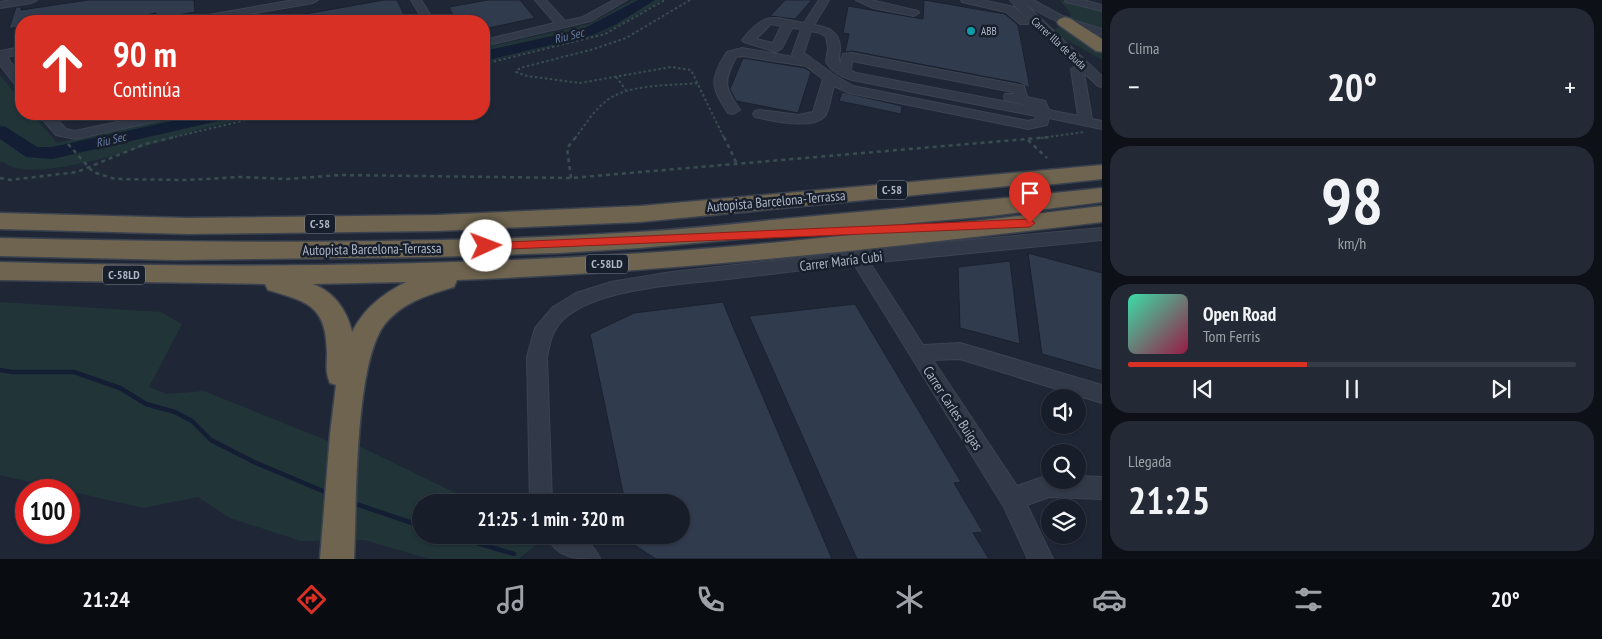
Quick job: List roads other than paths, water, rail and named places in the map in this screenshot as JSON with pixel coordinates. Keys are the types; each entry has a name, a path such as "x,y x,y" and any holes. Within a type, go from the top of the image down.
{"highway":[{"path":"1065,22 1102,47"},
{"path":"1008,179 1038,169 1074,164 1102,157"},
{"name":"Autopista Barcelona-Terrassa","path":"0,221 180,226 436,223 640,214 1008,179 1045,178 1102,172"},
{"name":"Autopista Barcelona-Terrassa","path":"0,247 174,251 422,248 640,240 990,208 1102,195"},
{"name":"C-58LD","path":"0,271 200,276 361,275 579,266 819,247 938,235 1102,214"},
{"path":"640,240 1012,225"},
{"path":"327,559 339,452 355,356 369,326 388,306 417,288 442,281 579,266"},
{"path":"200,276 296,287 308,292 328,307 336,318 341,331 343,349 337,559"}],"street":[{"path":"0,5 32,0"},
{"path":"222,15 314,0"},
{"path":"416,0 425,15"},
{"path":"540,0 563,25"},
{"path":"490,42 587,19 622,0"},
{"path":"824,0 806,27 798,54 842,86 1028,125 1042,122 1043,112 1040,104 1021,99 1019,89 852,57 847,58 845,69"},
{"path":"862,0 877,6 914,13"},
{"path":"966,0 1010,9 1032,30"},
{"path":"1016,0 1065,22 1102,32"},
{"name":"Carrer Illa de Buda","path":"1022,0 1046,30 1102,83"},
{"path":"1065,22 1065,1 1102,8"},
{"path":"1046,30 1065,22"},
{"path":"788,24 830,32 834,38 832,62 835,67 845,69 852,76 1043,112 1087,126 1102,125"},
{"path":"15,52 0,56 15,76"},
{"path":"733,110 720,92 718,80 731,54 742,52 810,63"},
{"path":"1078,69 1087,126"},
{"path":"760,114 806,120 815,118 820,114 830,78"},
{"path":"50,120 61,132 72,140 148,120"},
{"name":"Carrer María Cubi","path":"541,494 537,357 542,334 559,312 582,298 611,289 672,279 926,250 1102,234"},
{"name":"Carrer Carles Buigas","path":"860,259 1012,499 1041,559"},
{"path":"918,353 960,351 1102,394"},
{"path":"1012,499 1049,486 1102,488"},
{"path":"569,544 588,559"}],"waterway":[{"name":"Riu Sec","path":"490,55 588,32 610,22 648,0"},
{"name":"Riu Sec","path":"0,131 33,153 52,153 200,120"},
{"path":"0,370 12,372 74,372 120,388 146,404 175,412 192,421 211,440 254,462 330,494"},
{"path":"353,503 412,523"},
{"path":"480,544 514,554"}],"place":[{"name":"ABB","path":"971,31"}]}
